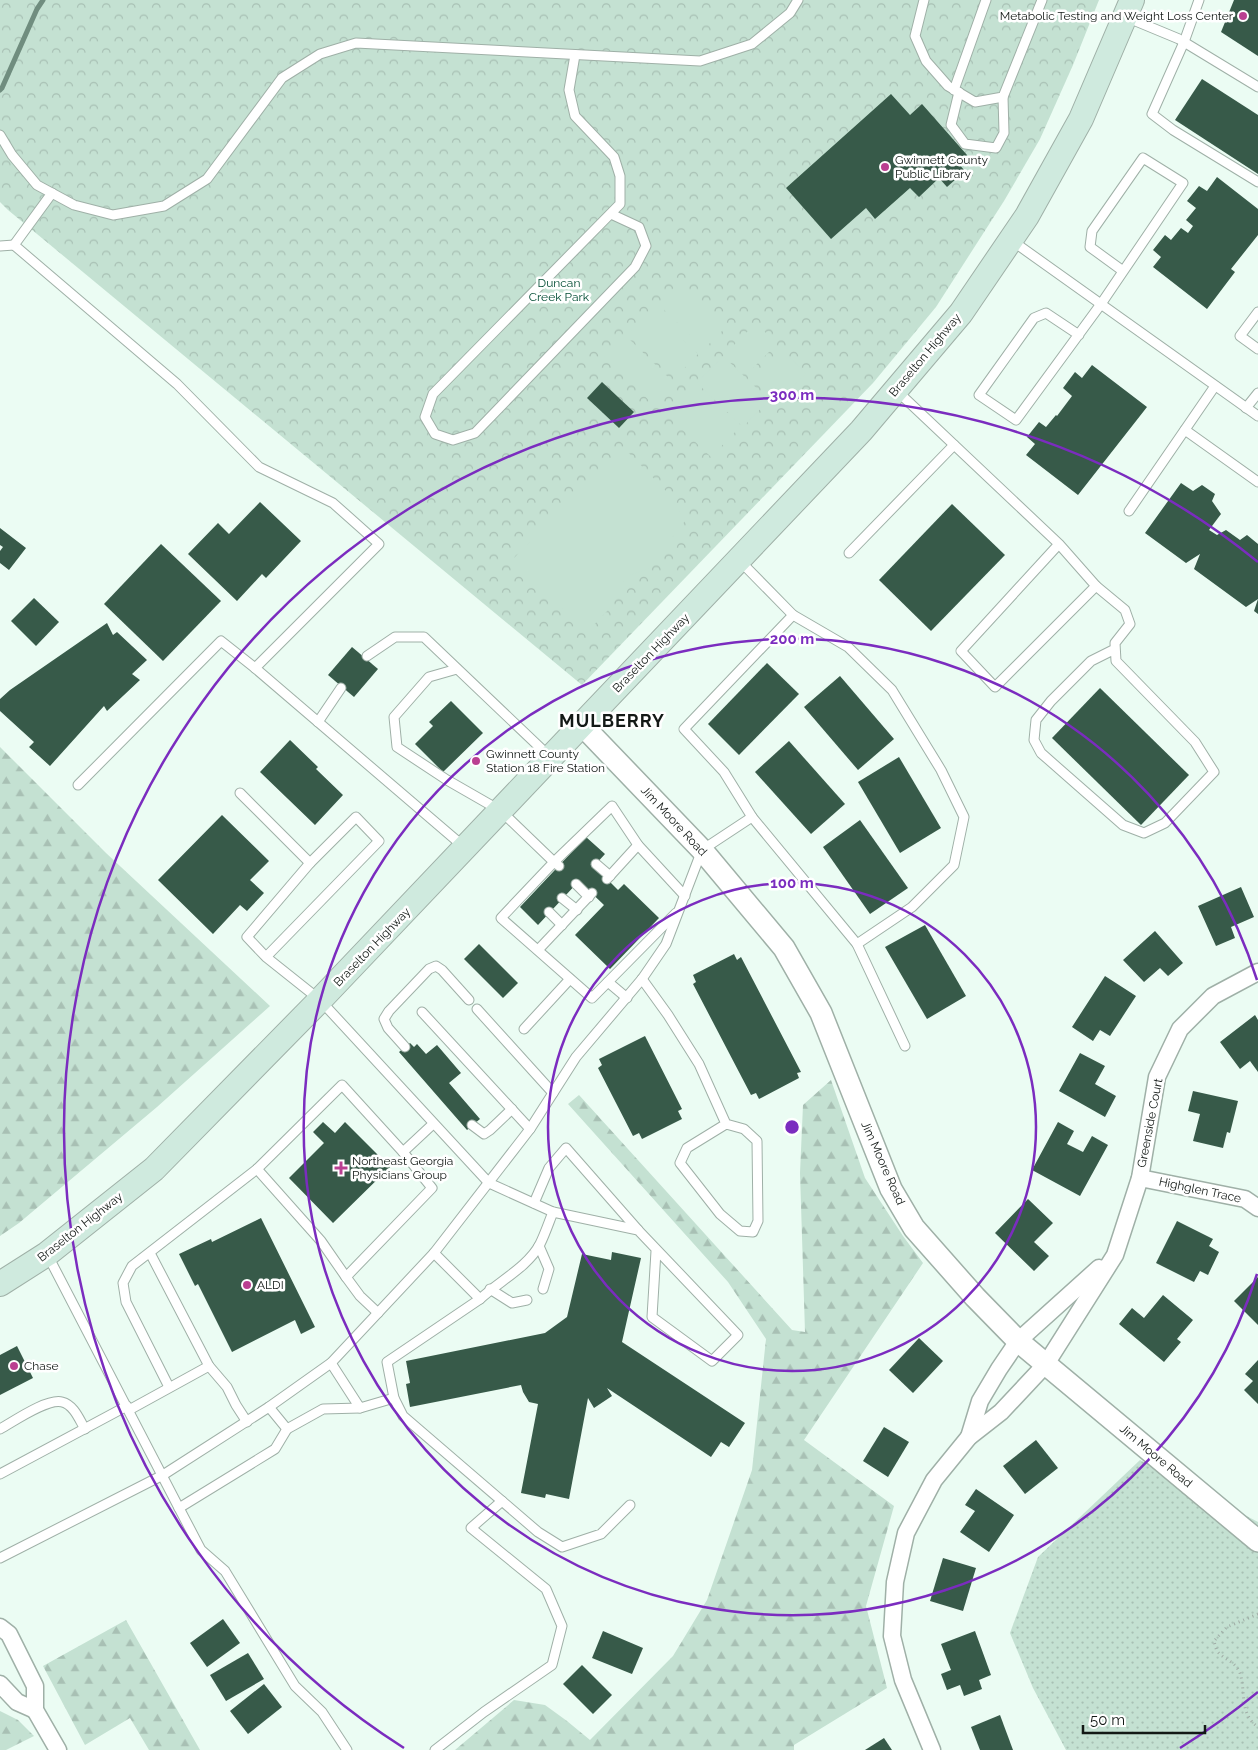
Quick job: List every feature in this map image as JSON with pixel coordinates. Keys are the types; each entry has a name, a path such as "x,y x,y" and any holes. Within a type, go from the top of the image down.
{"main road":[{"name":"Braselton Highway","path":"0,1284 47,1254 154,1169 320,1000 861,431 960,313 1027,216 1082,119 1129,8"}],"street":[{"name":"Jim Moore Road","path":"582,725 702,850 784,948 821,1013 891,1189 914,1228 975,1297 1018,1341 1258,1541"},
{"name":"Greenside Court","path":"969,1437 1001,1412 1046,1364 1115,1255 1140,1178 1157,1077 1180,1029 1213,996 1258,972"},
{"name":"Highglen Trace","path":"1140,1178 1245,1199 1258,1208"},
{"path":"932,1750 903,1680 892,1636 895,1582 906,1533 934,1480 969,1437 980,1401 1018,1341 1115,1255"},
{"path":"0,1627 10,1634 35,1686 35,1710 58,1750"},
{"path":"0,1684 17,1702 35,1710"}],"lane":[{"path":"0,135 12,155 37,185 74,205 113,215 164,206 207,179 282,78 320,54 356,44 700,61 752,44 790,13 798,0"},
{"path":"924,0 916,36 926,61 948,86 975,102 1003,97"},
{"path":"986,0 956,91 951,126 965,144 996,148 1004,133 1003,97 1042,0"},
{"path":"1199,0 1184,42 1152,114 1173,130 1258,182"},
{"path":"1129,8 1258,87"},
{"path":"575,55 570,90 575,116 614,157 620,176 620,204 433,394 426,417 435,434 453,440 475,433 635,267 646,246 639,227 611,214"},
{"path":"1079,336 1046,313 1034,318 979,395 1016,420 1079,336 1183,183 1143,158 1092,231 1090,247 1123,271"},
{"path":"14,245 52,193"},
{"path":"1011,240 1258,416"},
{"path":"0,246 14,245 177,384 259,467 333,503 379,544 255,668"},
{"path":"1258,312 1240,336 1258,349"},
{"path":"1130,511 1215,386"},
{"path":"896,390 1059,544 1096,586 1125,610 1130,624 1115,643 1116,660 1195,742 1214,772 1165,823 1144,833 1123,825 1041,753 1034,740 1036,720 1051,701 1091,661 1115,649"},
{"path":"1246,408 1258,393"},
{"path":"1185,430 1258,482"},
{"path":"849,553 954,445"},
{"path":"1059,544 961,651 994,687 1096,586"},
{"path":"739,560 793,615 848,647 892,690 941,770 964,817 954,865 912,906 857,944"},
{"path":"793,615 684,729 724,772 752,817 857,944 904,1046"},
{"path":"367,656 396,637 424,637 551,758"},
{"path":"78,785 220,642 255,668 465,848"},
{"path":"457,669 429,677 394,717 397,747 447,780 501,811 556,864"},
{"path":"318,722 342,688"},
{"path":"240,793 310,863"},
{"path":"680,910 592,998 501,918 529,893 612,806 638,846 685,896"},
{"path":"0,1558 163,1475 270,1407 331,1363 434,1253 530,1129 576,1057 642,980 666,944 702,850 752,817"},
{"path":"266,957 379,841 356,818 310,863 248,937 266,957 320,1000 488,1183 553,1212 638,1230"},
{"path":"596,864 608,877 638,846"},
{"path":"538,950 591,895 576,884"},
{"path":"562,898 577,910"},
{"path":"549,912 562,925"},
{"path":"405,1047 388,1028 384,1019 389,1011 429,969 436,966 442,970 468,1000"},
{"path":"524,1029 570,979"},
{"path":"642,980 668,1015 699,1064 726,1124"},
{"path":"608,982 627,998"},
{"path":"477,1009 553,1093"},
{"path":"422,1012 530,1129"},
{"path":"169,1387 126,1302 123,1283 132,1266 257,1168 342,1084 404,1152 432,1188 346,1277"},
{"path":"472,1125 484,1134 512,1108"},
{"path":"404,1152 434,1124"},
{"path":"726,1124 744,1129 757,1141 758,1221 753,1232 740,1231 720,1214 680,1163 687,1148 726,1124"},
{"path":"534,1203 549,1168 566,1148 656,1251 738,1334 712,1360 652,1316 656,1251"},
{"path":"257,1168 321,1241 360,1296 378,1313"},
{"path":"553,1212 540,1246 520,1268 490,1289 480,1299 387,1362 394,1398 403,1416 538,1532 562,1547 601,1534 630,1505"},
{"path":"540,1246 549,1269 543,1289"},
{"path":"150,1253 209,1366 227,1387 247,1422"},
{"path":"434,1253 480,1299"},
{"path":"47,1254 201,1550 225,1570 295,1686 322,1712 347,1750"},
{"path":"490,1289 512,1303 527,1300"},
{"path":"331,1363 360,1408"},
{"path":"0,1474 85,1428 209,1366"},
{"path":"179,1508 275,1449 287,1429 323,1409 360,1408 394,1398"},
{"path":"0,1429 49,1403 62,1402 73,1409 85,1428"},
{"path":"270,1407 287,1429"},
{"path":"435,1750 484,1712 552,1665 562,1626 546,1589 471,1528 502,1501"}],"path":[{"path":"1258,1614 1227,1627 1214,1641 1217,1652 1237,1666 1241,1677 1243,1703 1252,1723 1258,1727"}],"green space":[{"name":"Duncan Creek Park","path":"0,0 1099,0 1040,139 1004,201 936,307 873,383 582,685 0,202"},
{"path":"679,283 725,328 704,349 658,304"},
{"path":"652,309 698,354 677,376 631,331"},
{"path":"756,323 777,344 750,371 729,350"},
{"path":"625,335 671,380 651,402 604,357"},
{"path":"785,352 806,374 779,400 758,379"},
{"path":"723,356 769,400 743,427 697,383"},
{"path":"692,387 737,430 711,457 666,414"},
{"path":"623,447 670,495 685,521 648,569 630,575 610,596 610,608 587,632 512,560"},
{"path":"0,747 106,853 270,1006 157,1107 19,1223 0,1236"},
{"path":"831,1080 865,1178 923,1263 804,1440 894,1506 866,1606 887,1688 794,1745 794,1750 455,1750 514,1700 545,1705 590,1740 673,1656 707,1600 752,1470 766,1339 728,1282 568,1104 579,1095 792,1330 805,1332 800,1173 803,1105"},
{"path":"1140,1460 1258,1522 1258,1750 1066,1750 1033,1688 1010,1633 1038,1557"},
{"path":"126,1620 200,1750 149,1750 130,1718 85,1745 43,1666"},
{"path":"0,1711 18,1720 34,1736 6,1750 0,1750"}],"building":[{"name":"Metabolic Testing and Weight Loss Center","path":"1234,0 1258,0 1258,56 1221,32"},
{"path":"1202,79 1258,115 1258,174 1175,120"},
{"name":"Gwinnett County Public Library","path":"891,94 910,115 922,104 967,155 958,163 965,171 947,187 939,178 919,197 910,188 875,219 866,208 831,239 786,188"},
{"path":"1217,177 1258,209 1258,235 1231,269 1235,272 1207,309 1153,267 1161,257 1153,250 1165,235 1171,240 1181,228 1188,233 1193,226 1186,220 1196,208 1187,201 1199,186 1207,191"},
{"path":"1092,365 1147,407 1078,495 1026,455 1035,444 1027,437 1039,422 1046,427 1057,416 1072,396 1063,388 1075,372 1082,378"},
{"path":"602,382 634,412 619,428 587,398"},
{"path":"1181,483 1193,491 1202,485 1215,494 1212,501 1221,514 1209,530 1217,535 1226,530 1240,540 1247,535 1258,544 1258,599 1246,607 1194,569 1200,554 1186,563 1145,533"},
{"path":"260,502 301,541 266,578 262,574 237,601 188,554 218,523 229,534"},
{"path":"952,504 1005,555 931,631 879,580"},
{"path":"0,528 26,548 9,570 0,563 0,551 3,547 0,545"},
{"path":"161,544 221,601 163,661 104,604"},
{"path":"34,598 59,622 36,646 11,621"},
{"path":"1258,599 1258,614 1254,611"},
{"path":"107,623 113,635 117,632 147,660 132,674 140,680 107,711 104,706 50,766 29,747 34,742 0,711 0,699 10,690"},
{"path":"352,647 378,669 354,697 328,675"},
{"path":"767,663 799,694 739,755 708,724"},
{"path":"840,676 894,739 858,770 804,707"},
{"path":"1100,688 1189,775 1141,825 1052,738"},
{"path":"451,701 483,733 443,772 415,744 433,726 429,722"},
{"path":"290,740 343,795 315,825 260,772"},
{"path":"789,741 845,804 811,834 755,772"},
{"path":"899,757 941,828 900,853 858,782"},
{"path":"222,815 269,861 250,880 264,893 247,911 240,905 213,934 158,880"},
{"path":"860,820 908,888 870,914 823,847"},
{"path":"586,837 605,854 594,866 618,890 624,884 659,918 610,969 575,935 604,905 579,881 538,925 520,907"},
{"path":"1241,887 1254,917 1231,927 1235,938 1216,946 1198,906"},
{"path":"925,925 966,996 927,1019 885,947"},
{"path":"1155,931 1183,963 1168,976 1160,968 1144,982 1123,960"},
{"path":"479,944 518,983 503,998 464,959"},
{"path":"734,954 737,960 741,957 801,1072 797,1073 799,1078 759,1099 756,1093 751,1095 693,984 696,982 693,975"},
{"path":"1105,976 1136,996 1110,1036 1100,1030 1093,1041 1072,1027"},
{"path":"1255,1015 1258,1020 1258,1072 1250,1061 1240,1069 1220,1042"},
{"path":"645,1036 682,1109 678,1111 682,1119 642,1139 639,1133 633,1136 598,1068 602,1065 599,1059"},
{"path":"410,1043 414,1047 417,1044 426,1054 437,1045 461,1073 449,1083 480,1119 467,1130 399,1052"},
{"path":"1080,1053 1105,1066 1095,1084 1116,1096 1105,1117 1059,1091"},
{"path":"1193,1091 1238,1101 1230,1133 1227,1132 1223,1148 1193,1141 1200,1114 1188,1111"},
{"path":"323,1122 335,1133 345,1122 390,1167 333,1223 289,1178 324,1143 313,1132"},
{"path":"1058,1122 1074,1131 1067,1144 1083,1152 1092,1136 1108,1145 1080,1196 1032,1170"},
{"path":"1028,1199 1053,1223 1034,1242 1049,1256 1034,1271 995,1233"},
{"name":"ALDI","path":"261,1218 315,1327 301,1334 295,1320 232,1352 198,1284 195,1286 179,1254 211,1239 212,1242"},
{"path":"1177,1221 1213,1239 1209,1246 1219,1252 1208,1275 1200,1271 1194,1282 1156,1263"},
{"path":"612,1252 641,1258 622,1342 745,1423 729,1447 721,1442 711,1457 607,1388 612,1396 594,1408 588,1398 569,1499 546,1494 545,1498 521,1493 538,1404 529,1402 521,1385 410,1407 406,1384 410,1383 406,1361 545,1333 567,1317 582,1254 611,1260"},
{"path":"1258,1277 1258,1325 1234,1301"},
{"path":"1163,1295 1193,1320 1177,1339 1181,1342 1164,1362 1119,1324 1132,1308 1144,1318"},
{"path":"919,1338 943,1361 913,1393 889,1370"},
{"name":"Chase","path":"17,1346 33,1378 0,1395 0,1355"},
{"path":"1258,1360 1258,1404 1244,1390 1253,1381 1245,1374"},
{"path":"884,1427 909,1442 888,1477 863,1461"},
{"path":"1036,1440 1058,1468 1025,1494 1003,1466"},
{"path":"976,1489 1014,1515 989,1552 960,1532 975,1511 965,1505"},
{"path":"943,1558 976,1568 963,1611 930,1601"},
{"path":"223,1619 240,1643 207,1667 190,1643"},
{"path":"603,1631 643,1648 632,1674 592,1658"},
{"path":"975,1631 991,1675 979,1680 982,1689 964,1696 960,1685 947,1690 941,1674 951,1670 941,1644"},
{"path":"248,1653 264,1679 226,1701 210,1675"},
{"path":"582,1665 612,1695 593,1714 563,1684"},
{"path":"264,1684 282,1707 248,1734 230,1711"},
{"path":"1000,1715 1013,1750 980,1750 971,1727"},
{"path":"884,1738 892,1750 865,1750"}],"waterway":[{"path":"0,90 37,9 43,0"}],"place":[{"name":"Metabolic Testing and Weight Loss Center","path":"1243,16"},
{"name":"Gwinnett County Public Library","path":"885,167"},
{"name":"Gwinnett County Station 18 Fire Station","path":"476,761"},
{"name":"Northeast Georgia Physicians Group","path":"341,1168"},
{"name":"ALDI","path":"247,1285"},
{"name":"Chase","path":"14,1366"}],"district":[{"name":"MULBERRY","path":"612,720"}]}
